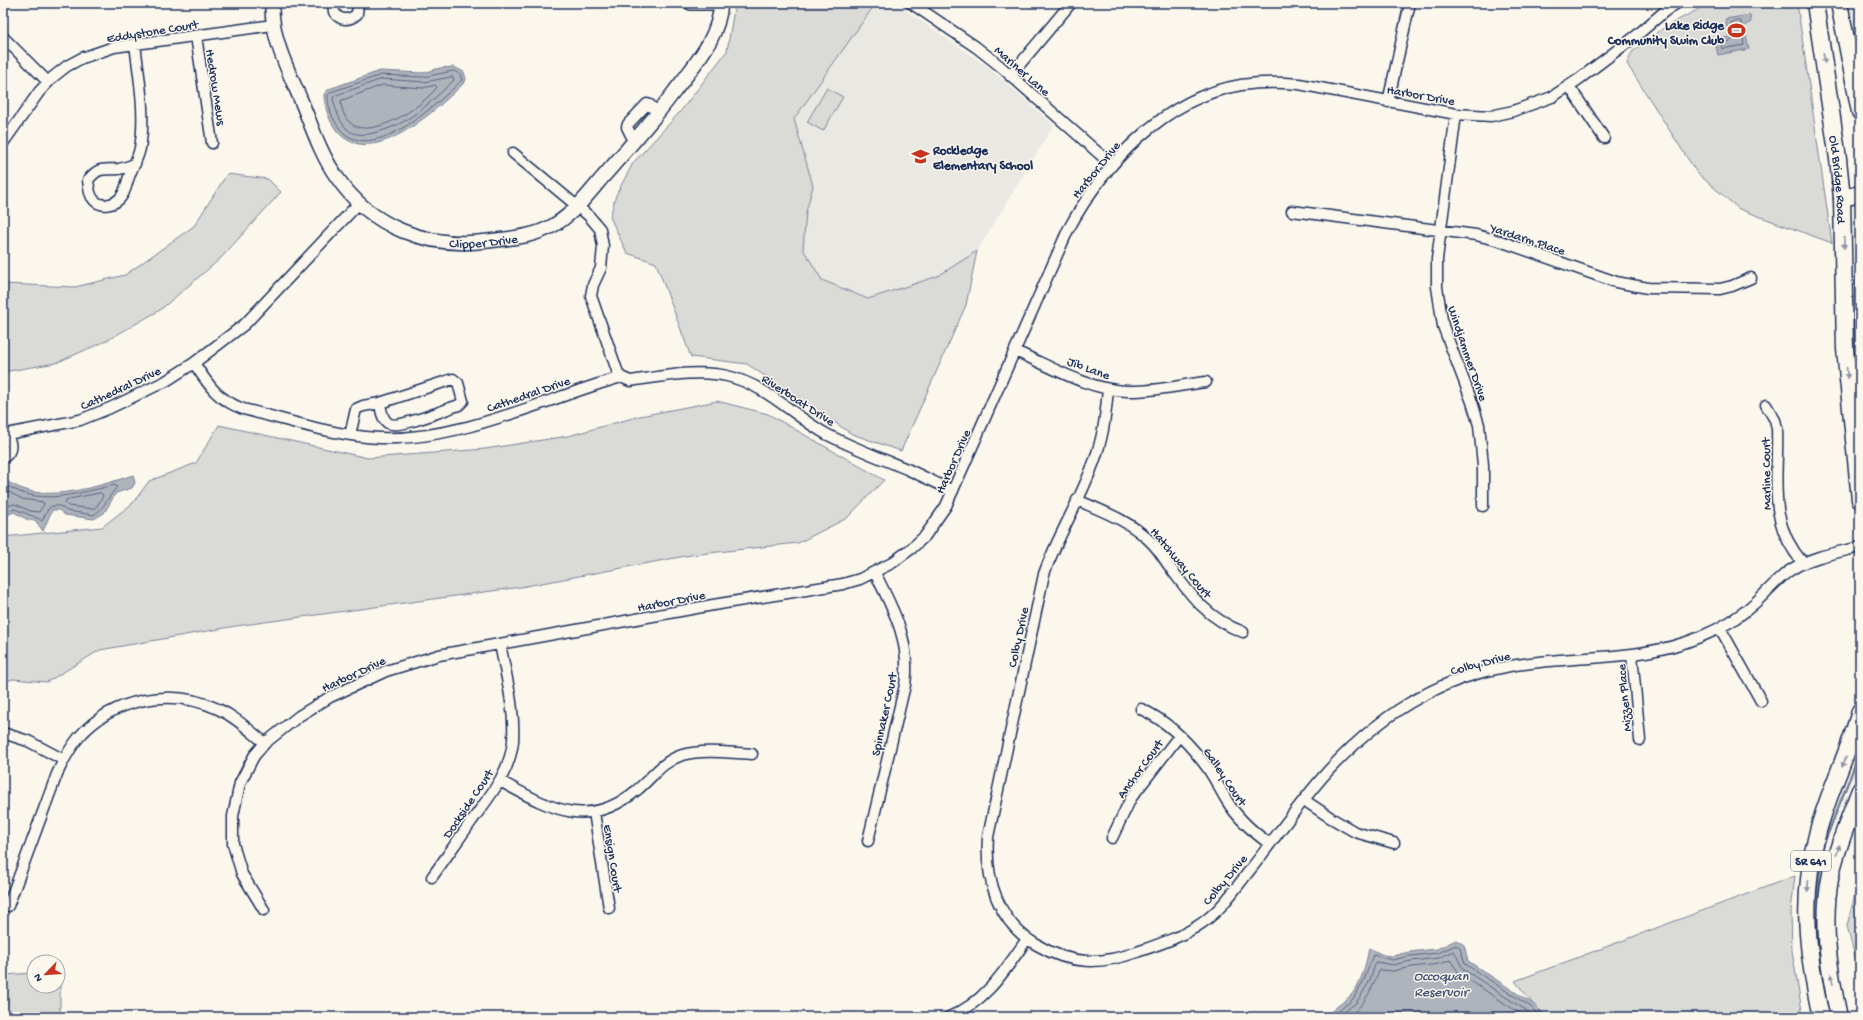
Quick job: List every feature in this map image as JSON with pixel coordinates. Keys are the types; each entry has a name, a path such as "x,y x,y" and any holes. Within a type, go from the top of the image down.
{"main road":[{"name":"Old Bridge Road","path":"1815,3 1838,159 1842,198 1845,349 1860,500"},
{"path":"1839,3 1860,112"},
{"path":"1842,198 1860,194"},
{"name":"SR 641","path":"1821,1017 1808,948 1806,899 1809,874 1818,830 1848,751 1860,711"},
{"name":"SR 641","path":"1839,1017 1828,948 1828,898 1835,861 1846,824 1860,790"}],"street":[{"name":"Clipper Drive","path":"272,3 273,25 283,57 327,160 342,184 359,203 393,226 415,236 433,241 465,244 525,236 555,225 577,207 658,113 707,49 718,23 721,3"},
{"path":"333,3 336,16 345,19 353,17 357,14 358,3"},
{"path":"691,3 716,3"},
{"name":"Mariner Lane","path":"912,3 976,47 1112,165"},
{"path":"1010,76 1071,3"},
{"path":"1388,102 1410,3"},
{"name":"Harbor Drive","path":"264,910 242,874 237,860 232,828 235,797 240,783 254,756 265,743 299,716 330,697 367,679 412,662 439,655 713,605 843,584 875,573 892,563 925,536 936,522 953,491 1068,230 1090,193 1112,165 1133,143 1170,114 1202,96 1240,85 1259,83 1298,84 1456,114 1491,116 1531,106 1552,97 1605,61 1664,11 1677,3"},
{"name":"Eddystone Court","path":"3,143 30,103 48,82 67,66 82,58 114,47 273,25"},
{"name":"Hedrow Mews","path":"196,36 212,143"},
{"path":"3,37 48,82"},
{"path":"135,44 142,109 140,148 135,164 125,190 120,198 113,203 103,205 94,200 89,192 88,180 93,174 100,169 120,169 135,164"},
{"path":"1569,86 1604,138"},
{"name":"Windjammer Drive","path":"1456,114 1436,267 1439,306 1443,326 1472,402 1479,425 1483,465 1483,506"},
{"path":"513,153 588,216 600,229 603,246 600,268 593,285 591,296 618,373 621,377"},
{"name":"Cathedral Drive","path":"5,435 80,420 110,408 166,381 194,363 245,324 359,203"},
{"name":"Yardarm Place","path":"1292,211 1476,235 1500,241 1616,282 1632,286 1648,288 1720,289 1751,278"},
{"name":"Jib Lane","path":"1015,351 1085,382 1108,389 1142,391 1206,382"},
{"name":"Cathedral Drive","path":"194,363 213,391 230,404 243,409 350,435 381,438 403,437 458,429 621,377"},
{"name":"Riverboat Drive","path":"621,377 630,381 700,374 726,375 744,380 766,391 802,419 828,435 953,491"},
{"path":"350,435 356,409 363,406 380,403 453,379 458,383 463,401 459,405 399,425 388,423 384,419 380,403"},
{"name":"Colby Drive","path":"1108,389 1106,415 1102,436 1091,469 1051,555 1044,574 988,836 987,867 995,896 1008,919 1027,939 1036,945 1062,957 1091,962 1120,958 1173,939 1199,925 1227,901 1304,800 1332,767 1366,733 1408,704 1449,684 1478,673 1509,666 1632,654 1676,646 1720,628 1740,616 1756,603 1780,578 1803,563 1815,558 1860,547"},
{"name":"Marline Court","path":"1766,404 1775,420 1777,428 1776,500 1778,516 1789,545 1803,563"},
{"name":"Cathedral Drive","path":"3,458 8,455 11,447 9,439 5,435"},
{"name":"Hatchway Court","path":"1077,500 1118,518 1138,530 1154,546 1198,603 1220,622 1243,632"},
{"name":"Spinnaker Court","path":"868,841 905,685 906,662 902,630 875,573"},
{"path":"1720,628 1761,701"},
{"name":"Dockside Court","path":"432,877 500,781 509,758 513,741 509,688 500,644"},
{"name":"Mizzen Place","path":"1632,654 1640,740"},
{"path":"8,906 57,774 64,760 79,737 102,718 132,703 149,699 167,697 191,699 219,709 232,717 265,743"},
{"name":"Galley Court","path":"1141,709 1156,717 1179,736 1204,762 1237,815 1256,835 1270,844"},
{"path":"3,734 28,741 64,760"},
{"name":"Anchor Court","path":"1112,838 1131,798 1179,736"},
{"path":"500,781 543,804 556,809 594,812 603,810 625,799 637,790 660,766 681,756 693,753 752,754"},
{"path":"1304,800 1355,832 1394,843"},
{"name":"Ensign Court","path":"594,812 609,908"},
{"path":"949,1017 961,1012 990,989 1027,939"}],"shaded area":[{"path":"756,3 876,3 794,119 813,186 806,212 803,249 822,280 868,299 938,276 977,251 966,305 901,451 852,434 747,364 691,357 656,263 627,253 610,217 616,195 633,163 680,112 727,51 734,9"},
{"name":"Rockledge Elementary School","path":"876,3 895,3 987,66 1054,125 977,251 938,276 868,299 822,280 803,248 806,212 813,186 794,119"},
{"path":"1710,3 1797,3 1832,243 1739,209 1697,173 1627,64 1632,52 1665,27"},
{"path":"1846,3 1860,3 1860,90"},
{"path":"827,88 843,97 823,131 807,122"},
{"path":"227,174 268,179 281,192 220,259 160,310 106,341 56,363 3,372 3,284 75,287 125,275 194,226"},
{"path":"1860,267 1860,401 1855,343 1854,302 1855,278"},
{"path":"717,401 768,414 884,480 847,518 798,543 691,555 521,587 236,626 100,650 47,682 13,679 3,682 3,537 102,527 133,503 149,481 196,463 219,425 368,458 485,449 568,436 640,416"},
{"path":"1860,874 1860,977 1847,926"},
{"path":"1795,876 1791,911 1792,951 1803,1017 1547,1017 1533,1004 1515,981"},
{"path":"26,974 26,994 60,994 60,1017 3,1017 3,975"}],"water":[{"name":"Lake Ridge Community Swim Club","path":"1750,15 1751,22 1744,26 1749,49 1718,55 1715,40 1729,37 1725,19"},
{"path":"454,67 464,72 466,79 465,82 423,119 405,131 386,140 368,144 352,142 337,131 332,123 325,103 324,94 329,89 380,71 423,73 440,68"},
{"path":"133,475 135,483 132,488 116,493 104,513 94,519 65,515 59,510 52,510 43,531 35,520 28,520 14,512 3,517 3,479 23,489 38,493 51,493 94,487"},
{"name":"Occoquan Reservoir","path":"1456,940 1464,945 1468,961 1533,1004 1546,1017 1327,1017 1353,993 1360,982 1369,948 1383,955 1392,956 1409,952 1437,949"}],"waterway":[{"path":"1816,903 1823,846 1860,752"}],"place":[{"name":"Lake Ridge Community Swim Club","path":"1737,31"},
{"name":"Rockledge Elementary School","path":"920,156"}]}
